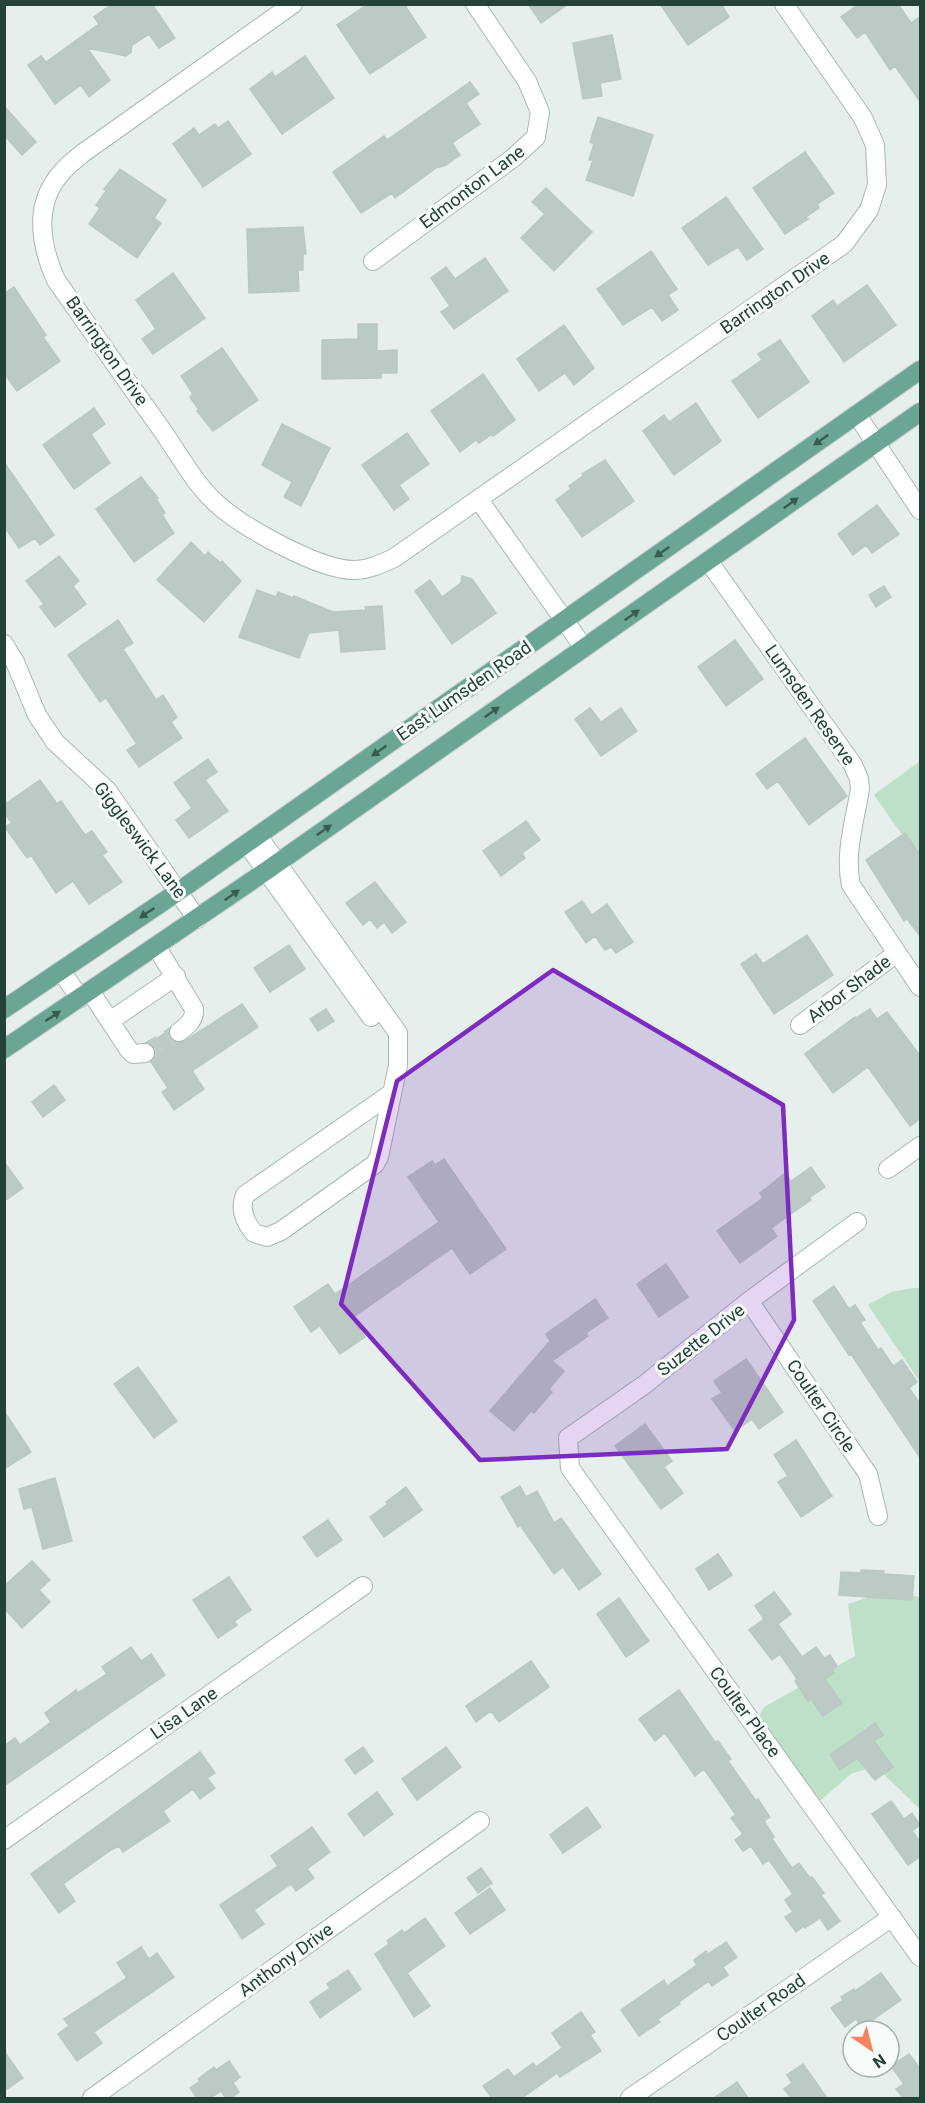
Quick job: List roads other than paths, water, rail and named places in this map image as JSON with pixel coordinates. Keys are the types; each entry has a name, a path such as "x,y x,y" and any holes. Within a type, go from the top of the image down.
{"main road":[{"name":"East Lumsden Road","path":"4,1009 179,891 921,370"},
{"name":"East Lumsden Road","path":"4,1049 198,919 921,412"}],"street":[{"name":"Barrington Drive","path":"293,4 83,153 61,173 47,196 42,214 42,235 46,258 56,280 215,502 251,530 332,567 354,570 373,567 393,558 844,244 869,210 877,185 875,145 863,118 784,4"},
{"name":"Edmonton Lane","path":"373,261 513,158 536,137 540,112 527,81 475,4"},
{"path":"857,415 921,510"},
{"path":"479,500 584,648"},
{"name":"Lumsden Reserve","path":"709,562 853,765 859,779 860,789 848,858 849,879 856,894 921,987"},
{"name":"Giggleswick Lane","path":"4,644 15,662 37,715 55,742 106,790 198,919"},
{"path":"252,840 387,1038 398,1047 398,1065 392,1093 378,1157 375,1164 281,1231 267,1237 254,1233 243,1215 245,1195 392,1093"},
{"path":"156,946 194,1009 195,1014 186,1027 179,1032"},
{"name":"Arbor Shade","path":"800,1025 897,953"},
{"path":"61,971 110,1021 133,1054 145,1053"},
{"path":"110,1021 176,976"},
{"path":"888,1169 921,1146"},
{"name":"Suzette Drive","path":"570,1468 568,1438 644,1384 749,1301 857,1222"},
{"name":"Coulter Circle","path":"749,1301 868,1474 878,1516"},
{"name":"Coulter Place","path":"570,1468 921,1957"},
{"name":"Lisa Lane","path":"4,1840 363,1586"},
{"name":"Anthony Drive","path":"92,2098 480,1821"},
{"name":"Coulter Road","path":"630,2098 892,1917"}],"tunnel":[{"path":"145,1053 179,1032"}]}
